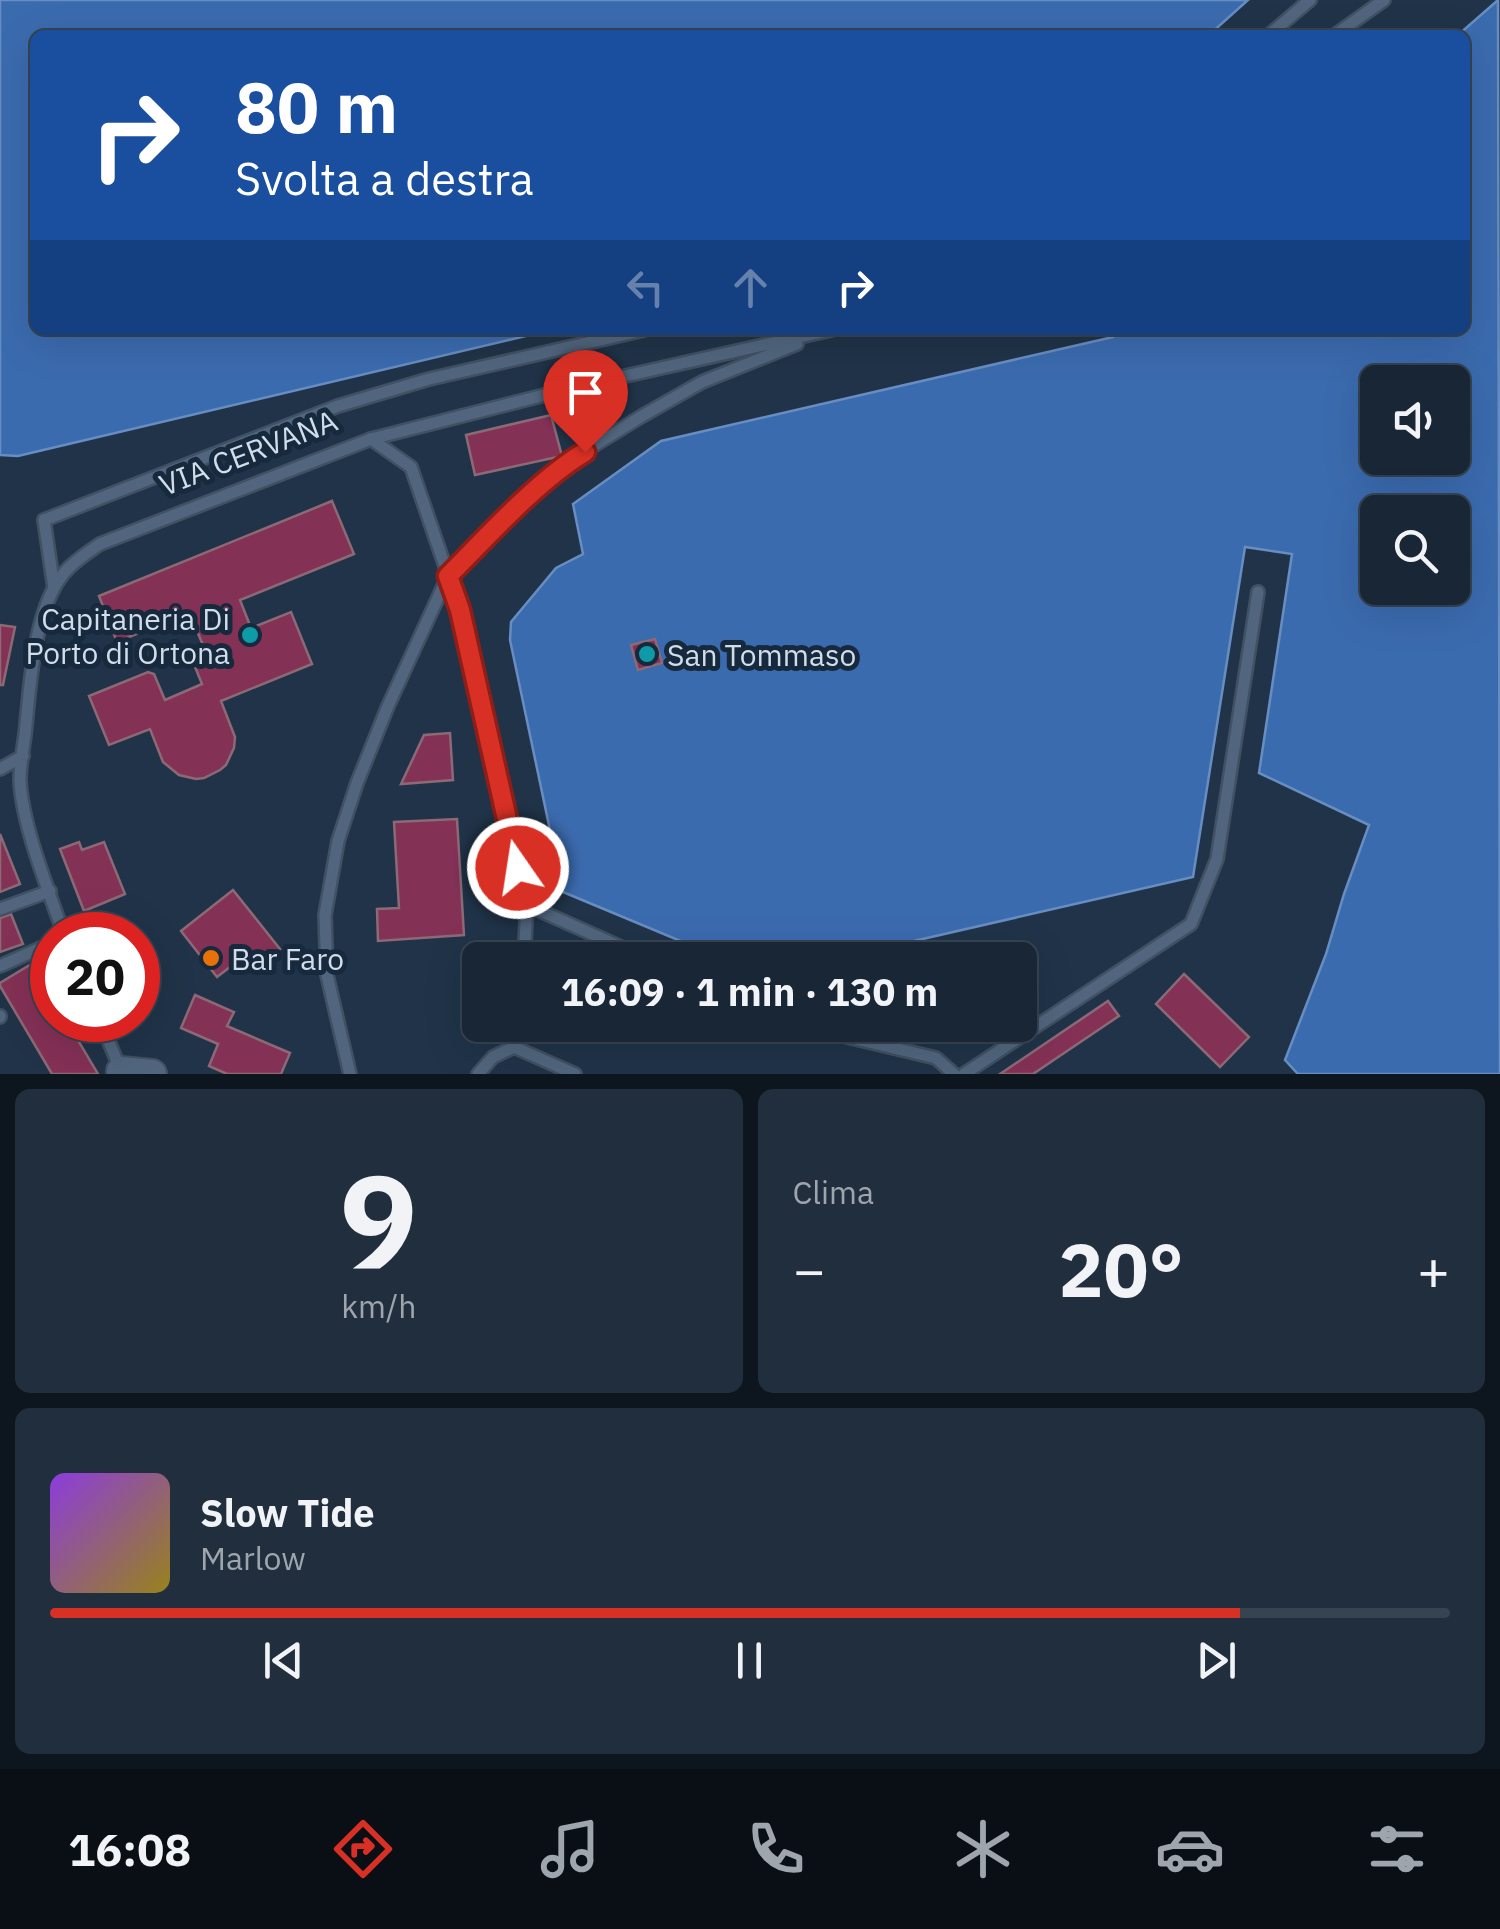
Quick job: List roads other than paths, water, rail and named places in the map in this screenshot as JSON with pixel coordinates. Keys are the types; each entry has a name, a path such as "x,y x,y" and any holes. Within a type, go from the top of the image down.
{"street":[{"path":"122,1073 152,1074"}],"lane":[{"path":"1275,30 1310,0"},
{"path":"1342,30 1384,0"},
{"path":"54,588 44,520 338,406 429,379 622,335"},
{"name":"VIA CERVANA","path":"57,912 26,818 20,780 32,664 42,622 54,588 78,559 100,544 371,439 808,335"},
{"path":"350,1074 327,976 324,915 338,841 388,706 448,576 572,460 702,382 818,335"},
{"path":"555,393 585,417 592,429 585,452"},
{"path":"371,439 411,467 460,610 527,905 525,942"},
{"path":"964,1074 1191,924 1217,859 1258,592"},
{"path":"0,769 23,756"},
{"path":"0,909 50,891"},
{"path":"527,905 610,942"},
{"path":"0,966 30,953"},
{"path":"109,1042 122,1073"},
{"path":"514,1042 514,1047"},
{"path":"869,1042 936,1058 954,1074"},
{"path":"478,1074 492,1058 514,1047"},
{"path":"514,1047 575,1074"}],"water":[{"path":"0,0 1248,0 1215,30 30,30 30,335 530,335 18,456 0,455"},
{"path":"1498,0 1500,1074 1298,1074 1285,1060 1369,825 1259,773 1292,554 1245,547 1193,877 910,942 683,942 563,892 510,640 511,622 556,568 583,554 573,504 661,441 1115,335 1470,335 1470,30 1464,30"}],"place":[{"name":"Capitaneria Di Porto di Ortona","path":"250,635"},
{"name":"San Tommaso","path":"647,654"},
{"name":"Bar Faro","path":"211,958"}]}
